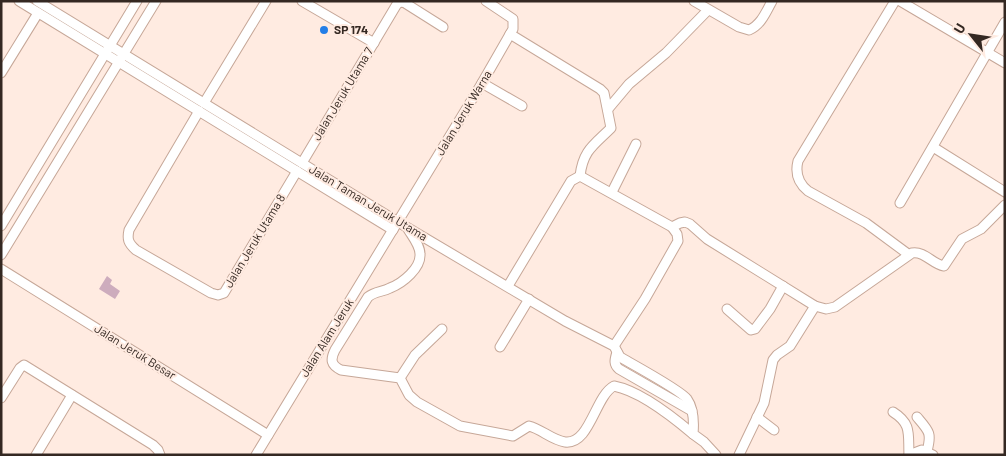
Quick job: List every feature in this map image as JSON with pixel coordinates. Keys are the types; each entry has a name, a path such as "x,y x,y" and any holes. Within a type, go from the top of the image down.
{"street":[{"name":"Jalan Taman Jeruk Utama","path":"19,1 40,5 108,50 396,226 408,228 615,349"},
{"path":"1,226 138,1"},
{"path":"1,254 156,1"},
{"path":"201,107 266,1"},
{"name":"Jalan Jeruk Utama 7","path":"300,167 374,43 302,1"},
{"path":"486,1 513,19 513,29 510,34 604,93 612,128 587,150 583,158 580,176"},
{"path":"694,1 739,27 749,30 755,28 772,1"},
{"path":"895,1 798,161 796,174 801,184 808,190 866,223 908,254"},
{"path":"900,1 1005,63"},
{"path":"374,43 397,4 401,2 443,27"},
{"path":"1,73 40,5"},
{"path":"608,109 629,84 666,53 708,10"},
{"path":"900,203 1005,22"},
{"name":"Jalan Jeruk Warna","path":"396,226 510,34"},
{"path":"482,83 522,106"},
{"name":"Jalan Jeruk Utama 8","path":"201,107 129,230 127,238 129,244 136,250 211,293 218,295 224,292 300,167"},
{"path":"612,192 636,144"},
{"path":"933,148 1005,192"},
{"path":"39,163 52,171"},
{"path":"580,176 612,192 672,227 677,234 678,241 615,349 614,360 619,369 692,411 693,434"},
{"path":"508,286 571,181 580,176"},
{"path":"672,227 685,222 690,224 707,239 815,306 826,309 835,307 908,254 920,253 937,264 944,266 962,239 981,229 1005,205"},
{"name":"Jalan Alam Jeruk","path":"256,455 396,226"},
{"path":"400,378 341,370 335,367 331,362 331,358 368,297 376,292 393,287 415,269 420,260 420,252 408,228"},
{"name":"Jalan Jeruk Besar","path":"1,268 268,435"},
{"path":"728,308 751,330 756,329 783,286"},
{"path":"500,347 529,299"},
{"path":"739,455 764,403 773,360 790,346 815,306"},
{"path":"400,378 416,356 442,329"},
{"path":"1,398 20,368 24,365 153,445 160,455"},
{"path":"400,378 409,395 460,426 513,436 529,426 564,442 571,442 580,437 605,392 614,386 622,388 674,418 704,442 716,455"},
{"path":"36,455 72,395"},
{"path":"893,412 906,423 909,455 922,450 930,453 930,432 917,416"},
{"path":"757,417 774,430"}],"shaded area":[{"path":"107,276 112,280 110,284 120,291 115,299 99,289"}],"place":[{"name":"SP 174","path":"324,30"}]}
